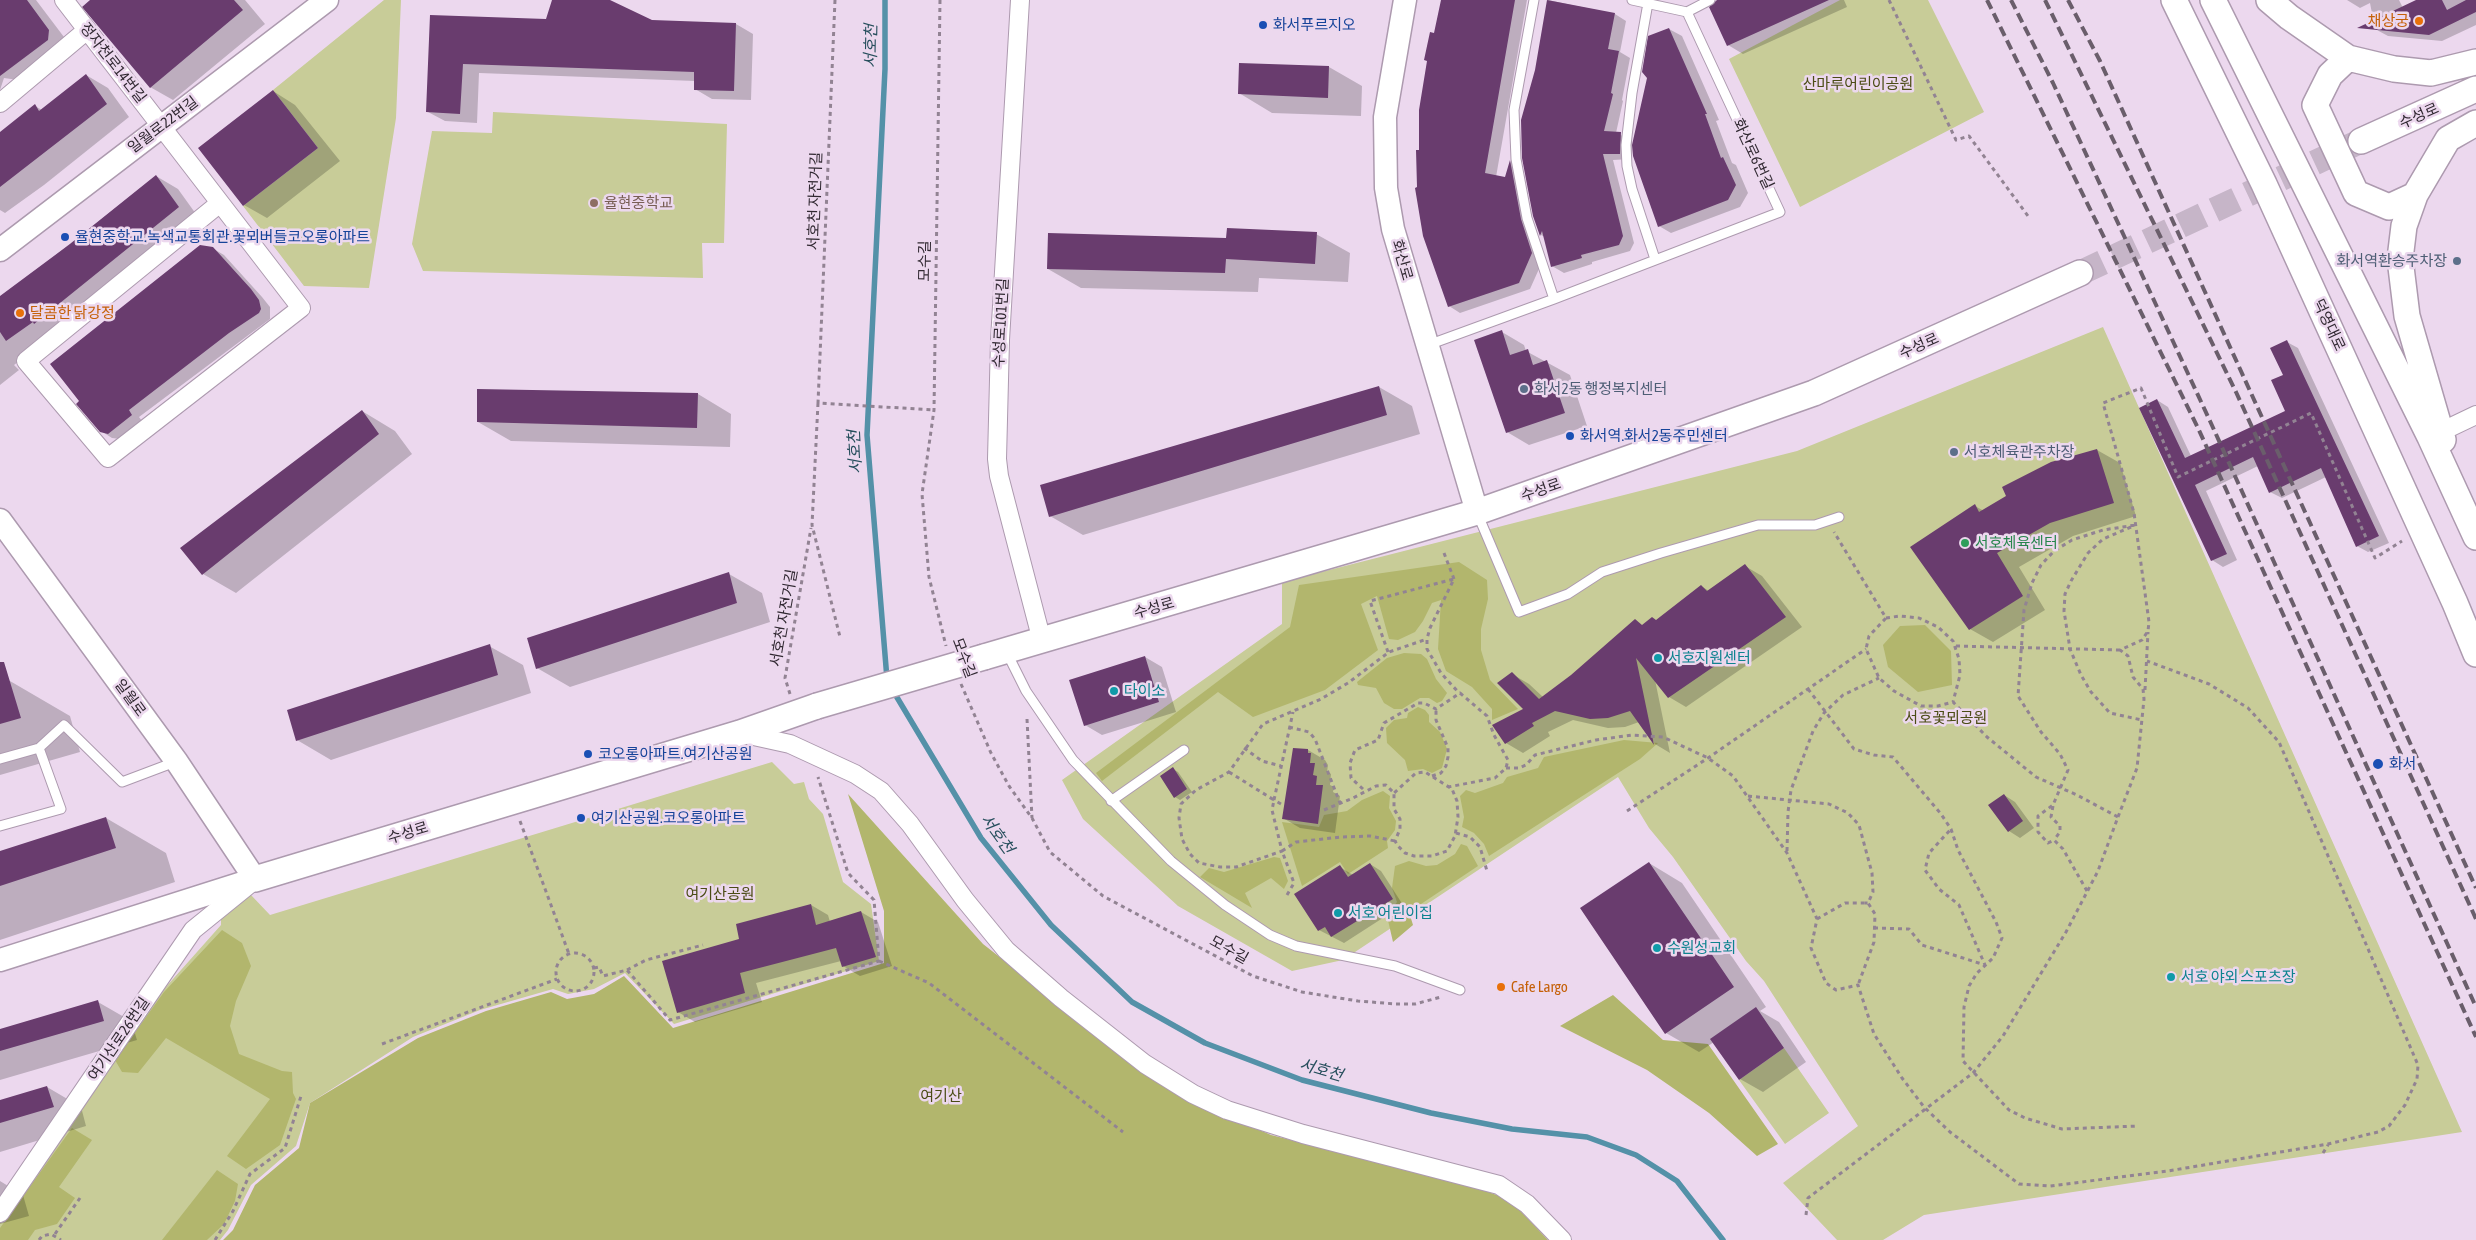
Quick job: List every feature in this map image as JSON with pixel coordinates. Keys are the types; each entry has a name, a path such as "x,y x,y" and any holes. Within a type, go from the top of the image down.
{"main road":[{"name":"덕영대로","path":"2174,0 2264,184 2422,529 2471,628 2476,654"},
{"path":"2213,0 2435,434"},
{"path":"2269,0 2289,17 2348,58 2394,69 2431,73 2476,62"},
{"path":"2348,58 2330,75 2315,105 2356,193 2389,207 2415,195"},
{"name":"수성로","path":"2361,140 2476,89"},
{"path":"2476,123 2448,139 2415,195 2404,226 2400,259 2407,316 2435,434 2450,479 2476,537"},
{"name":"수성로","path":"255,879 740,733 807,709 1476,512 1814,393 2080,273"}],"street":[{"name":"정자천로14번길","path":"64,0 301,308 108,458 26,361 220,203"},
{"name":"일월로22번길","path":"0,250 327,0"},
{"name":"수성로101번길","path":"1020,0 1000,340 997,459 999,476 1042,641"},
{"name":"화산로","path":"1405,0 1385,118 1386,188 1393,229 1476,512"},
{"path":"3,95 87,30"},
{"path":"2435,434 2476,415"},
{"name":"일월로","path":"0,520 177,762 255,879"},
{"path":"740,733 790,744 855,774 881,791 910,824 965,900 1006,950 1061,998 1145,1064 1193,1094 1227,1110 1303,1134 1499,1185 1527,1204 1562,1240"},
{"name":"수성로","path":"0,960 255,879"},
{"name":"여기산로26번길","path":"0,1213 194,930 255,879"}],"lane":[{"path":"1534,0 1514,110 1516,159 1527,218 1554,299"},
{"path":"1632,0 1687,12 1710,0"},
{"path":"1648,3 1632,93 1626,145 1626,166 1655,259"},
{"name":"화산로6번길","path":"1428,345 1554,299 1780,212 1687,12"},
{"path":"1476,512 1519,612 1568,594 1602,572 1660,553 1758,525 1815,525 1839,517"},
{"path":"995,654 1026,691 1073,760 1186,874 1225,905 1270,935 1296,946 1394,966 1460,990"},
{"path":"0,759 39,748 64,725 122,782 177,762"},
{"path":"0,826 61,809 39,748"},
{"path":"1111,800 1184,750"}],"path":[{"name":"서호천 자전거길","path":"807,709 785,678 812,525 835,0"},
{"name":"모수길","path":"940,0 934,410 922,494 929,577 947,650"},
{"path":"1889,0 1956,140 1969,136 2028,216"},
{"path":"1806,1215 1808,1198 1973,1073 2003,1036 2029,996 2098,871 2137,768 2147,660 2146,594 2136,525 2102,403 2141,388 2178,477 2311,413 2375,558 2422,529"},
{"path":"818,403 934,410"},
{"path":"1827,520 1886,618"},
{"name":"서호천 자전거길","path":"812,525 840,638"},
{"path":"2053,805 2038,816 2038,832 2048,843 2054,840 2060,832 2060,826 2051,817 2053,805 2068,770 2060,754 2041,732 2018,696 2024,610 2032,583 2041,565 2054,551 2072,540 2103,530 2136,525"},
{"path":"2136,525 2103,539 2077,568 2065,594 2065,627 2070,648 2086,684 2110,712 2142,720"},
{"path":"1444,553 1454,579 1430,628 1427,639 1428,649 1441,673 1460,693 1488,716 1494,735 1508,760 1506,768 1495,778 1448,787"},
{"path":"1388,653 1370,602 1454,579"},
{"path":"1626,811 1708,758 1866,649 1870,636 1886,618 1900,616 1919,618 1938,627 1956,646 1960,674 1952,702"},
{"path":"1956,646 2120,650 2142,640 2148,631"},
{"path":"1394,793 1416,773 1425,772 1448,787 1457,800 1458,817 1456,833 1447,851 1432,856 1414,856 1405,853 1395,841 1370,836 1340,837 1296,842 1282,851 1236,867 1220,867 1199,863 1190,854 1182,839 1179,818 1182,804 1196,790 1229,772 1244,748 1263,724 1321,699 1348,683 1388,653 1427,639"},
{"path":"1866,649 1879,678 1894,691 1921,706 1938,706 1952,702"},
{"path":"2120,650 2128,656 2133,677 2143,690 2144,698"},
{"path":"1868,903 1875,914 1874,942 1858,985 1874,1034 1902,1078 1924,1107 1950,1132 2020,1184 2050,1186 2197,1167 2362,1137 2389,1126 2413,1091 2418,1065 2279,742 2248,708 2217,688 2147,660"},
{"name":"모수길","path":"958,677 1009,786 1032,818 1050,852 1103,896 1253,976 1302,992 1364,1002 1415,1004 1430,1001 1460,990"},
{"path":"1788,853 1791,790 1813,731 1824,712 1843,695 1879,678"},
{"path":"1808,689 1854,749 1874,755 1893,757 1951,829 1958,850 1978,885 2002,938 1993,958 1977,973 1969,986 1964,1007 1963,1061 2009,1110 2040,1124 2062,1129 2138,1126"},
{"path":"1026,691 1032,818"},
{"path":"1436,709 1460,693"},
{"path":"1952,702 1987,737 2036,778 2118,817"},
{"path":"1363,790 1352,778 1350,763 1355,750 1378,740 1384,723 1418,703 1424,703 1436,709"},
{"path":"1432,776 1441,773 1446,766 1448,757 1448,748 1436,720 1436,709"},
{"path":"1287,895 1294,883 1282,851 1272,810 1293,711"},
{"path":"1289,727 1309,732 1315,740 1340,803"},
{"path":"1506,768 1519,768 1535,755 1596,740 1632,735 1663,737 1708,758 1734,776 1788,853 1817,919 1810,948 1826,983 1836,990 1858,985"},
{"path":"1244,748 1262,761 1281,766"},
{"path":"811,755 811,764 820,782 848,873 874,900 879,961"},
{"path":"1229,772 1281,804"},
{"path":"1324,810 1378,785 1389,787 1394,793 1396,800 1394,809 1398,814 1400,823 1395,841"},
{"path":"1748,796 1829,804 1848,813 1859,825 1872,873 1873,892 1868,903"},
{"path":"513,802 569,954"},
{"path":"1951,829 1929,853 1925,870 1939,889 1959,905 1986,965"},
{"path":"1456,833 1470,837 1480,847 1487,871"},
{"path":"2054,840 2062,849 2087,892"},
{"path":"1817,919 1844,903 1868,903"},
{"path":"1874,928 1909,930 1922,945 1986,965"},
{"path":"594,968 599,967 603,976 627,970 646,960 703,945"},
{"path":"569,954 582,954 592,962 594,968 592,981 583,989 570,990 565,988 557,979 556,973 559,961 569,954"},
{"path":"627,970 670,1020 879,961 929,983 1123,1132"},
{"path":"382,1044 557,979"},
{"path":"215,1240 233,1211 250,1174 285,1148 301,1096"},
{"path":"2323,1153 2328,1144"},
{"path":"55,1234 80,1198"},
{"path":"38,1240 46,1234 55,1234 61,1240"}],"green space":[{"path":"384,0 401,0 396,118 369,288 304,286 243,206 318,148 273,90"},
{"name":"산마루어린이공원","path":"1840,0 1928,0 1984,112 1800,207 1729,59"},
{"path":"493,112 727,124 724,243 702,243 703,278 423,271 412,244 432,131 492,133"},
{"name":"서호꽃뫼공원","path":"2103,327 2462,1132 1924,1215 1883,1240 1837,1240 1783,1183 1858,1126 1764,981 1746,961 1673,857 1649,828 1618,777 1343,960 1292,971 1178,906 1083,819 1062,780 1282,624 1282,582 1797,451"},
{"path":"1459,562 1487,580 1488,599 1481,629 1481,650 1490,680 1518,709 1492,720 1492,709 1472,687 1446,671 1438,649 1441,600 1432,603 1415,632 1398,640 1389,639 1377,596 1361,604 1378,650 1325,690 1253,717 1218,692 1102,781 1096,773 1290,627 1299,585"},
{"path":"1925,625 1951,651 1952,685 1918,692 1888,667 1883,645 1900,626"},
{"path":"1404,653 1421,654 1427,659 1436,679 1447,693 1442,701 1437,703 1429,698 1420,698 1402,709 1394,709 1384,703 1376,688 1358,685 1357,682 1387,658"},
{"path":"1418,707 1425,710 1429,715 1429,722 1440,732 1447,749 1442,768 1432,773 1423,769 1408,771 1405,760 1387,743 1386,728 1394,720 1407,718 1408,713"},
{"path":"1624,740 1658,743 1640,759 1489,856 1484,844 1474,833 1462,827 1464,817 1460,796 1466,790 1475,793 1503,783 1507,777 1538,768 1544,757"},
{"name":"여기산공원","path":"772,762 794,784 804,782 809,799 823,814 843,882 871,904 879,961 674,1024 625,973 594,989 568,994 553,989 480,1010 413,1037 310,1103 296,1146 251,1185 228,1230 220,1240 0,1240 0,1222 157,997 221,925 221,917 251,895 270,915"},
{"path":"1383,791 1390,796 1389,808 1396,821 1395,830 1387,841 1388,848 1348,874 1340,862 1302,886 1282,822 1319,827 1324,815 1347,811 1362,800"},
{"name":"여기산","path":"848,794 983,944 1169,1090 1271,1135 1467,1184 1510,1200 1548,1240 223,1240 233,1230 255,1185 299,1148 310,1103 418,1038 486,1011 551,992 567,999 594,994 624,976 673,1028 884,963 884,911"},
{"path":"1461,844 1467,846 1478,866 1409,912 1413,925 1393,942 1387,916 1397,902 1392,888 1395,866 1409,861 1426,866 1437,865 1455,854"},
{"path":"1274,857 1280,858 1288,881 1284,889 1271,878 1245,893 1252,908 1200,877 1209,868 1224,872"},
{"path":"222,930 242,943 251,966 236,1001 230,1026 239,1054 282,1071 292,1072 293,1093 296,1099 280,1145 246,1169 227,1156 270,1099 166,1038 138,1073 122,1072 115,1060 164,992"},
{"path":"1613,995 1663,1040 1708,1044 1778,1144 1757,1156 1709,1113 1647,1070 1560,1026"},
{"path":"1784,1048 1829,1113 1785,1144 1739,1080"},
{"path":"72,1128 92,1140 59,1187 75,1198 57,1224 35,1230 28,1240 0,1240 0,1228"},
{"path":"217,1170 238,1184 235,1201 224,1224 207,1240 162,1240"}],"building":[{"path":"0,0 27,0 49,30 48,40 0,76"},
{"path":"90,0 234,0 243,10 150,88 82,7"},
{"path":"552,0 610,0 652,20 736,23 734,91 694,90 694,72 463,64 460,114 426,112 430,15 546,19"},
{"path":"1441,0 1515,0 1485,173 1505,177 1510,160 1521,219 1532,253 1519,283 1448,307 1423,236 1415,188 1417,187 1416,150 1419,150 1419,110 1427,61 1424,60 1430,32 1434,33"},
{"path":"1547,0 1615,13 1608,49 1619,51 1611,93 1613,94 1604,131 1621,132 1620,154 1603,154 1623,236 1619,245 1581,255 1582,258 1551,267 1542,231 1540,236 1533,216 1522,158 1521,120 1535,70"},
{"path":"1717,0 1829,0 1727,46 1709,7"},
{"path":"2416,0 2442,0 2447,10 2466,0 2476,0 2476,12 2429,35 2357,28"},
{"path":"1669,28 1707,114 1705,114 1721,158 1723,157 1736,185 1728,200 1658,227 1633,156 1632,145 1647,78 1642,72 1648,36"},
{"path":"1239,63 1329,66 1328,98 1238,94"},
{"path":"86,74 107,104 0,187 0,132 35,104 39,111"},
{"path":"273,90 318,148 243,206 198,148"},
{"path":"156,175 179,207 34,324 33,322 6,341 0,332 0,296 70,244"},
{"path":"1227,228 1317,232 1315,264 1226,259 1225,273 1047,269 1048,233 1226,238"},
{"path":"200,245 213,247 251,289 259,300 261,309 259,313 229,333 129,410 132,415 108,434 100,432 76,404 79,401 50,364"},
{"name":"화서2동 행정복지센터","path":"1502,330 1510,355 1528,349 1533,365 1547,360 1565,413 1506,433 1474,340"},
{"path":"2287,340 2379,536 2356,547 2321,468 2269,493 2253,457 2195,485 2227,554 2211,561 2139,408 2157,399 2185,458 2285,411 2271,380 2283,375 2270,348"},
{"path":"1379,386 1387,415 1049,517 1040,485"},
{"path":"477,389 698,393 697,428 477,422"},
{"path":"362,410 379,434 202,575 180,548"},
{"name":"서호체육센터","path":"2097,449 2114,503 2050,523 1997,553 2023,596 1969,630 1910,547 1975,504 1979,512 2006,496 2002,487 2051,462"},
{"name":"서호지원센터","path":"1745,564 1786,617 1668,698 1636,658 1654,745 1630,711 1608,718 1590,719 1555,711 1532,723 1534,726 1505,744 1492,725 1523,709 1497,683 1512,672 1539,699 1571,675 1635,619 1642,625 1652,617 1656,620 1701,585 1707,591"},
{"path":"729,572 737,603 536,669 527,638"},
{"path":"490,644 498,675 296,741 287,710"},
{"name":"다이소","path":"1145,656 1159,702 1084,726 1069,680"},
{"path":"0,662 4,662 21,718 0,724"},
{"path":"1293,748 1308,749 1308,753 1311,753 1310,763 1315,763 1313,775 1317,776 1316,785 1323,785 1318,824 1282,819"},
{"path":"1173,767 1187,789 1174,798 1160,776"},
{"path":"2004,794 2023,821 2008,832 1988,805"},
{"path":"106,817 116,848 0,886 0,851"},
{"name":"수원성교회","path":"1649,862 1734,987 1665,1034 1580,908"},
{"name":"서호 어린이집","path":"1370,863 1393,899 1331,937 1325,927 1318,931 1294,894 1340,865 1348,877"},
{"path":"811,904 816,925 861,911 876,957 842,967 836,948 740,973 745,993 677,1013 662,961 739,939 736,924"},
{"path":"98,1000 104,1021 0,1051 0,1029"},
{"path":"1756,1007 1784,1048 1739,1080 1710,1039"},
{"path":"47,1086 54,1107 0,1123 0,1100"}],"waterway":[{"name":"서호천","path":"885,0 885,69 867,435 887,679"},
{"name":"서호천","path":"892,689 981,838 1051,925 1132,1002 1205,1043 1302,1080 1431,1113 1512,1129 1587,1137 1636,1155 1677,1181 1723,1240"}],"tunnel":[{"path":"2080,273 2361,141"}],"railway":[{"path":"1987,0 2198,428 2476,1037"},
{"path":"2011,0 2053,83 2210,421 2476,1007"},
{"path":"2045,0 2236,392 2476,919"},
{"path":"2068,0 2100,61 2476,888"}],"place":[{"name":"채상궁","path":"2419,21"},
{"name":"화서푸르지오","path":"1263,25"},
{"name":"율현중학교","path":"594,203"},
{"name":"율현중학교.녹색교통회관.꽃뫼버들코오롱아파트","path":"65,237"},
{"name":"화서역환승주차장","path":"2457,261"},
{"name":"달콤한 닭강정","path":"20,313"},
{"name":"화서2동 행정복지센터","path":"1524,389"},
{"name":"화서역.화서2동주민센터","path":"1570,436"},
{"name":"서호체육관주차장","path":"1954,452"},
{"name":"서호체육센터","path":"1965,543"},
{"name":"서호지원센터","path":"1658,658"},
{"name":"다이소","path":"1114,691"},
{"name":"코오롱아파트.여기산공원","path":"588,754"},
{"name":"화서","path":"2378,764"},
{"name":"여기산공원.코오롱아파트","path":"581,818"},
{"name":"서호 어린이집","path":"1338,913"},
{"name":"수원성교회","path":"1657,948"},
{"name":"서호 야외 스포츠장","path":"2171,977"},
{"name":"Cafe Largo","path":"1501,987"}]}
